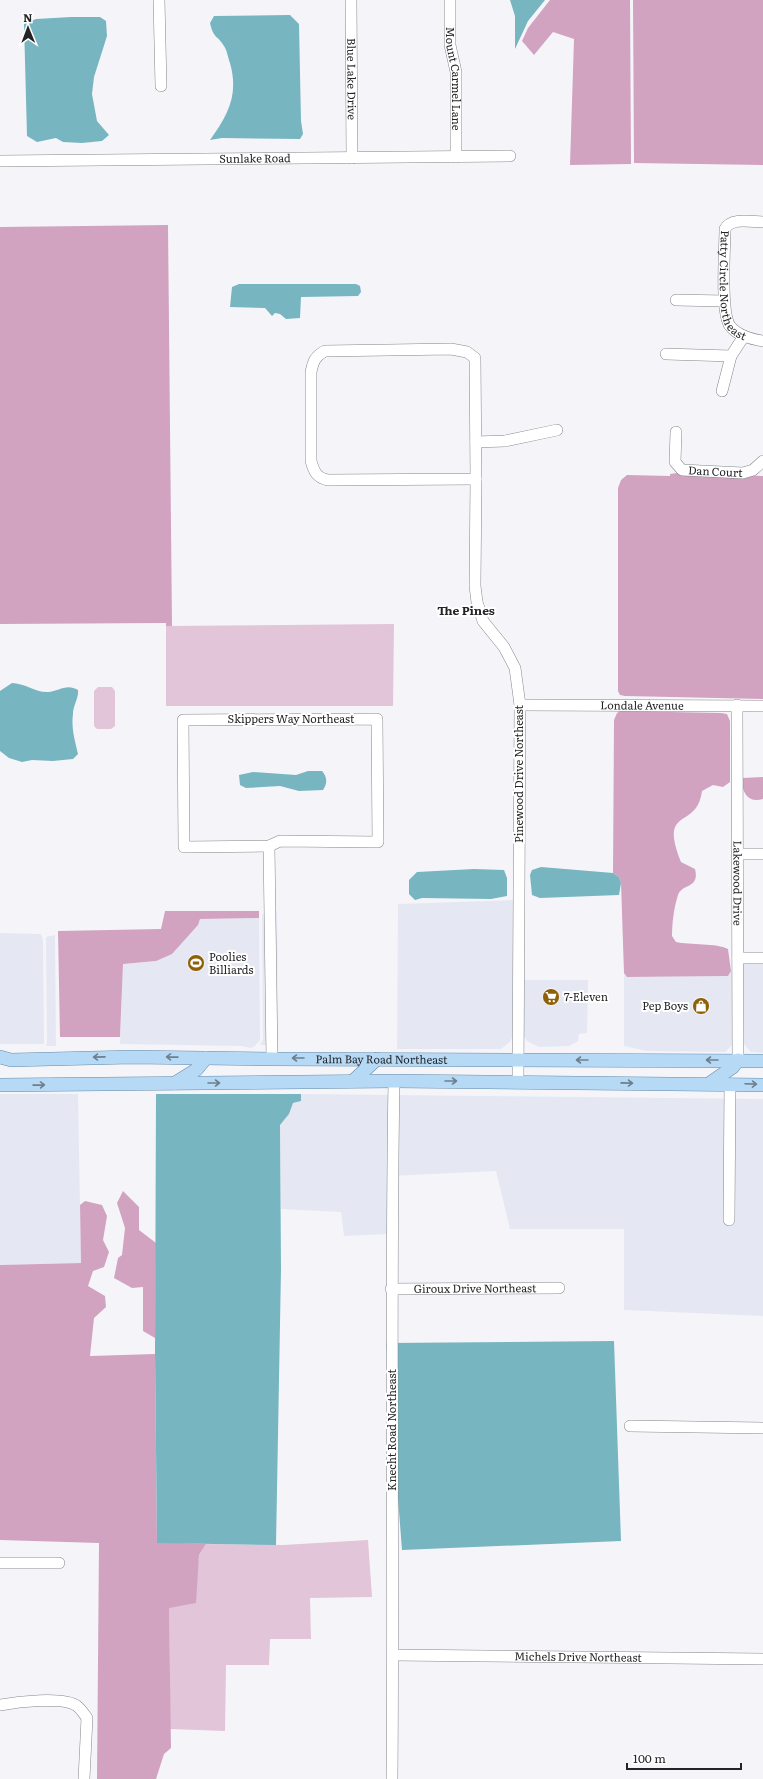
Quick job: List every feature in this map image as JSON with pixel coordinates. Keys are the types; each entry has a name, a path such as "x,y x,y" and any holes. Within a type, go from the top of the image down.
{"main road":[{"name":"Palm Bay Road Northeast","path":"4,1061 132,1057 757,1061"},
{"path":"175,1083 196,1070 206,1058"},
{"path":"353,1081 377,1059"},
{"path":"710,1083 732,1067 738,1060"},
{"path":"730,1084 739,1070 757,1061"},
{"name":"Palm Bay Road Northeast","path":"0,1085 353,1081 763,1084"}],"street":[{"path":"159,0 161,86"},
{"name":"Blue Lake Drive","path":"351,0 352,158"},
{"name":"Mount Carmel Lane","path":"450,0 450,45 456,72 456,157"},
{"name":"Sunlake Road","path":"0,161 510,156"},
{"name":"Patty Circle Northeast","path":"763,222 734,222 727,225 725,229 724,301 726,316 730,325 744,336 763,340"},
{"path":"676,300 724,301"},
{"path":"722,391 731,356 744,336"},
{"name":"Pinewood Drive Northeast","path":"476,479 334,480 318,477 314,471 312,461 311,372 313,362 319,354 325,351 451,349 467,352 475,358 476,442 476,479 475,586 477,602 483,621 504,647 515,668 520,705 518,1082"},
{"path":"666,354 731,356"},
{"path":"476,442 505,441 557,430"},
{"name":"Dan Court","path":"676,432 674,462 676,466 682,470 743,473 753,470 763,461"},
{"name":"Londale Avenue","path":"520,705 763,706"},
{"name":"Lakewood Drive","path":"737,705 738,1060"},
{"name":"Skippers Way Northeast","path":"377,719 378,842 280,841 269,846 184,846 183,720 377,719"},
{"path":"269,846 272,1059"},
{"path":"737,854 763,854"},
{"path":"738,958 763,958"},
{"name":"Knecht Road Northeast","path":"392,1779 393,1655 391,1288 394,1081"},
{"path":"729,1220 730,1084"},
{"name":"Giroux Drive Northeast","path":"391,1288 559,1288"},
{"path":"630,1426 763,1428"},
{"path":"0,1563 59,1563"},
{"name":"Michels Drive Northeast","path":"393,1655 763,1659"},
{"path":"0,1705 25,1701 54,1700 76,1705 87,1718 84,1779"}],"shaded area":[{"path":"550,0 630,0 631,164 570,165 574,39 553,32 534,55 522,41 528,28"},
{"path":"633,0 763,0 763,165 634,163"},
{"path":"168,225 172,626 166,626 166,623 0,624 0,227"},
{"path":"670,474 763,476 763,699 625,696 620,695 618,691 618,488 621,480 627,475 670,476"},
{"path":"394,624 393,706 166,706 166,626"},
{"path":"98,687 112,687 115,691 115,726 111,729 97,729 94,726 94,691"},
{"path":"620,711 721,713 727,714 730,721 730,782 723,787 713,785 702,791 699,803 693,811 676,825 674,832 675,844 681,862 695,869 696,875 693,883 680,891 678,895 672,926 672,936 676,942 710,945 728,949 731,971 728,976 627,977 624,973 621,883 619,877 613,873 614,720 617,713"},
{"path":"763,777 763,799 753,800 744,792 742,778"},
{"path":"517,900 514,1034 510,1042 501,1049 397,1049 398,904"},
{"path":"165,911 259,911 259,918 200,919 198,925 172,954 156,961 123,964 120,1037 60,1037 58,931 161,929"},
{"path":"266,911 277,911 278,1045 260,1045 263,1039 262,915"},
{"path":"259,918 260,1040 255,1046 251,1048 241,1046 120,1044 123,964 156,961 188,935 198,925 200,919"},
{"path":"0,933 41,934 43,940 44,1044 0,1044"},
{"path":"55,935 56,1046 46,1046 46,937"},
{"path":"763,960 763,1053 751,1052 744,1044 743,963"},
{"path":"731,971 734,973 734,1043 725,1052 646,1051 624,1046 624,973 627,977 728,976"},
{"path":"524,980 588,980 587,1033 579,1034 578,1041 569,1046 539,1047 527,1041 524,1036"},
{"path":"0,1094 78,1094 81,1263 0,1265"},
{"path":"301,1094 763,1099 763,1316 624,1310 624,1229 510,1229 496,1171 390,1176 388,1234 344,1236 341,1212 281,1209 280,1125 289,1114 293,1103 301,1101"},
{"path":"123,1191 139,1207 139,1230 156,1243 155,1338 143,1331 143,1287 132,1288 114,1278 118,1258 122,1255 125,1228 117,1203"},
{"path":"85,1201 102,1205 107,1216 103,1240 109,1252 104,1267 93,1271 88,1286 105,1296 106,1307 94,1318 90,1356 155,1354 157,1542 206,1544 199,1555 196,1603 169,1608 171,1748 164,1754 156,1779 97,1779 99,1543 0,1540 0,1265 81,1263 80,1205"},
{"path":"368,1540 372,1597 310,1598 311,1639 270,1639 269,1665 226,1665 225,1731 170,1729 169,1608 199,1560 199,1555 206,1544 283,1545"}],"water":[{"path":"510,0 545,0 528,21 515,49 515,16"},
{"path":"290,15 299,24 301,121 303,134 300,139 222,138 210,140 227,113 233,85 230,63 226,50 222,42 214,35 211,28 210,23 214,16"},
{"path":"100,17 106,21 107,36 94,77 92,94 97,121 109,135 102,141 82,143 63,142 56,138 37,142 27,136 24,24 36,19"},
{"path":"239,284 356,284 360,286 361,292 358,296 301,297 300,318 286,319 280,314 275,313 272,316 265,308 230,307 232,287"},
{"path":"12,683 17,683 44,692 67,687 78,690 78,696 73,711 73,724 78,754 73,759 53,761 32,760 22,762 9,758 0,751 0,691"},
{"path":"308,771 322,771 326,781 323,790 299,791 280,786 246,788 240,785 239,775 253,772 296,775"},
{"path":"541,867 613,873 619,877 621,883 619,895 540,898 532,895 530,875 532,870"},
{"path":"474,869 504,870 507,878 507,896 491,899 422,898 415,900 409,894 409,880 417,872"},
{"path":"156,1094 301,1094 301,1101 293,1103 289,1114 280,1125 281,1269 276,1545 157,1543 155,1354"},
{"path":"614,1341 621,1541 402,1550 386,1343"}],"place":[{"name":"Poolies Billiards","path":"196,963"},
{"name":"7-Eleven","path":"551,997"},
{"name":"Pep Boys","path":"701,1006"}],"district":[{"name":"The Pines","path":"466,611"}]}
